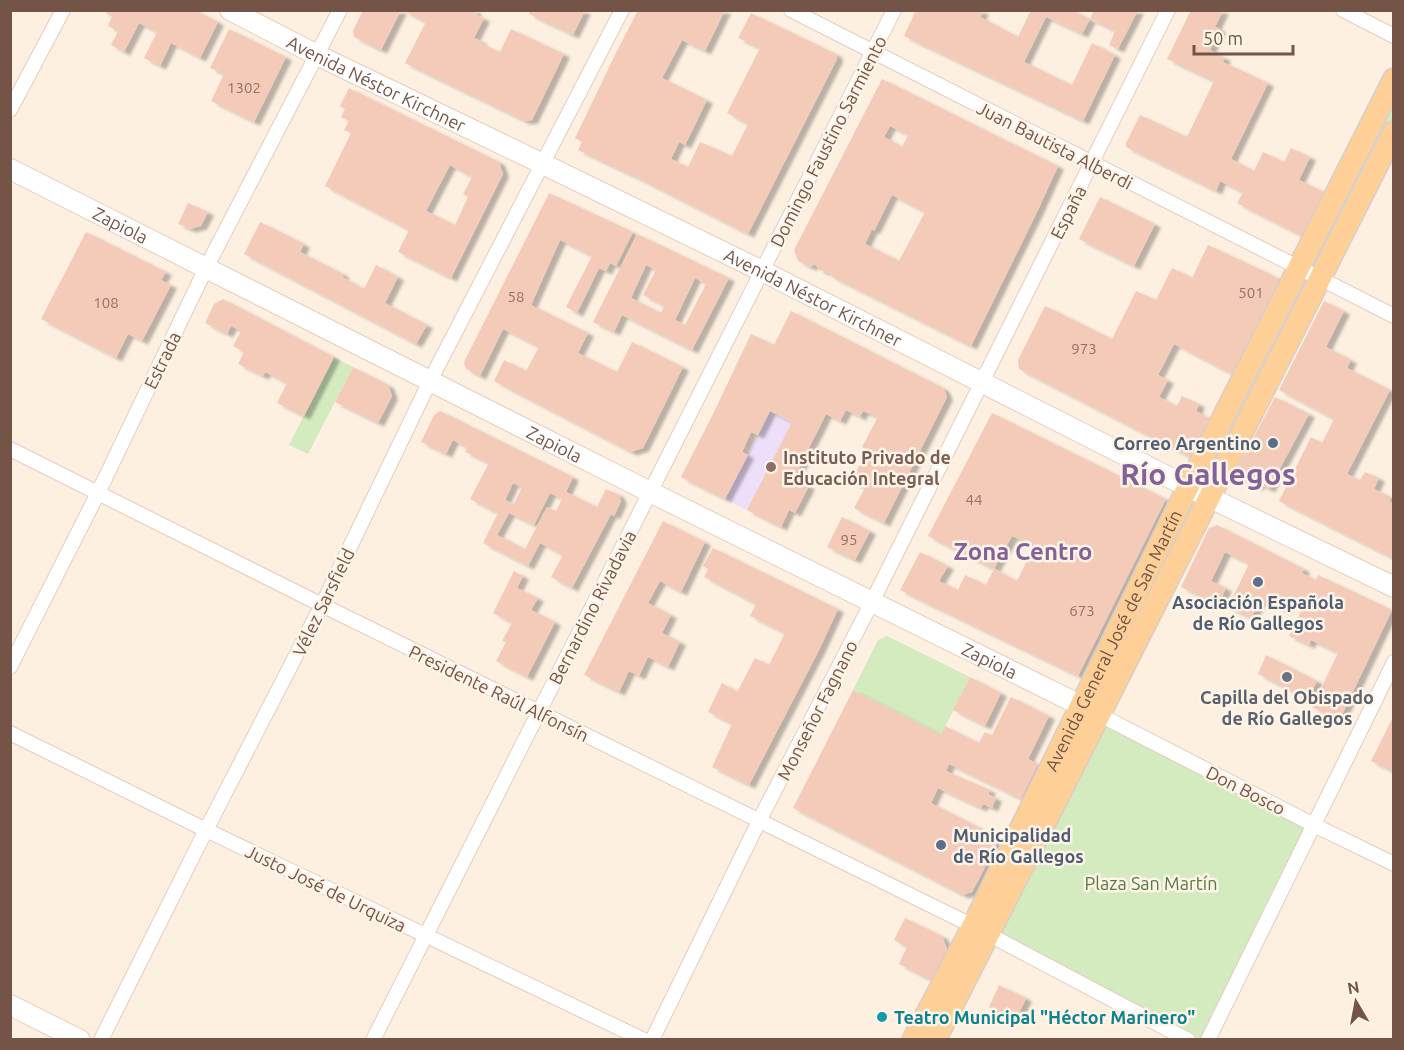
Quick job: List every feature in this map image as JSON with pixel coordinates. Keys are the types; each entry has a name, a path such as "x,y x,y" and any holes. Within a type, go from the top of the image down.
{"main road":[{"name":"Avenida Néstor Kirchner","path":"230,10 317,55 762,271 1188,487 1394,587"},
{"name":"Avenida General José de San Martín","path":"1091,710 1188,487 1394,79"},
{"name":"Avenida General José de San Martín","path":"935,1040 981,930 1091,710 1209,497 1394,132"},
{"name":"Zapiola","path":"10,169 650,492 1091,710"},
{"name":"Avenida General José de San Martín","path":"914,1040 981,930"},
{"path":"10,1005 80,1040"}],"street":[{"path":"10,110 63,10"},
{"name":"Estrada","path":"10,667 98,493 206,268 340,10"},
{"name":"Vélez Sarsfield","path":"101,1040 322,605 430,381 622,10"},
{"name":"Juan Bautista Alberdi","path":"791,10 1394,316"},
{"name":"Domingo Faustino Sarmiento","path":"762,271 894,10"},
{"name":"España","path":"983,382 1168,10"},
{"path":"1343,10 1394,36"},
{"name":"Bernardino Rivadavia","path":"373,1040 762,271"},
{"name":"Monseñor Fagnano","path":"652,1040 759,821 983,382"},
{"name":"Presidente Raúl Alfonsín","path":"10,448 538,713 981,930 1188,1040"},
{"path":"1208,1040 1394,662"},
{"name":"Don Bosco","path":"1091,710 1394,864"},
{"name":"Justo José de Urquiza","path":"10,733 206,830 644,1040"}],"shaded area":[{"name":"Instituto Privado de Educación Integral","path":"770,411 816,435 771,522 725,499"}],"green space":[{"path":"1393,91 1393,118 1319,268 1313,269 1310,266"},
{"path":"334,357 353,367 308,454 289,445"},
{"path":"887,636 970,677 941,735 853,690 878,640"},
{"name":"Plaza San Martín","path":"1100,715 1314,825 1208,1039 1188,1039 989,935"}],"building":[{"path":"101,10 195,10 218,22 200,58 171,43 160,66 144,58 157,32 139,23 124,52 111,45 118,31 108,26 112,16"},
{"path":"363,10 401,10 381,50 354,37 353,31"},
{"path":"402,10 476,10 474,14 484,18 474,38 481,41 480,43 500,52 511,29 564,54 532,120 525,121 405,63 426,22"},
{"path":"531,10 585,10 573,35 529,14"},
{"path":"638,10 725,10 705,51 682,40 662,78 707,100 685,145 679,142 671,159 688,167 700,142 732,156 748,124 727,113 760,48 738,38 751,13 836,54 837,59 748,234 578,150 582,142 575,138"},
{"path":"916,10 983,10 980,17 1018,37 1031,10 1072,10 1090,19 1082,34 1046,17 1024,62 1072,85 1092,43 1115,55 1083,121 904,36"},
{"path":"1094,10 1138,10 1118,49 1109,45 1115,31 1090,19"},
{"path":"1191,10 1223,10 1215,27 1220,29 1210,50 1225,58 1223,62 1268,83 1231,159 1254,171 1263,152 1284,162 1291,148 1310,157 1299,180 1324,192 1302,236 1237,203 1243,192 1220,181 1216,191 1126,147 1140,115 1187,137 1214,81 1167,59"},
{"path":"229,29 286,57 254,122 211,101 224,74 210,68"},
{"path":"882,79 1058,166 971,346 819,270 815,264 810,267 798,261 794,250","holes":["890,126 908,135 902,147 884,137","892,195 925,212 899,261 865,244"]},
{"path":"349,88 499,162 503,174 451,278 398,252 409,230 325,186 351,133 344,130 349,121 341,117 345,109 340,106","holes":["450,165 472,177 463,194 468,197 455,225 426,211"]},
{"path":"549,193 633,232 616,266 610,263 606,271 599,268 577,313 566,307 592,256 560,240 531,305 588,333 578,353 617,372 632,342 683,367 643,448 631,452 494,381 504,360 526,371 539,347 503,329 480,376 466,369 464,362"},
{"path":"1100,197 1155,224 1134,266 1079,239"},
{"path":"188,203 208,212 201,226 190,229 178,224"},
{"path":"260,222 304,244 300,252 343,274 342,277 364,289 376,265 398,277 385,303 427,325 416,344 244,254"},
{"path":"86,232 166,272 161,280 171,285 142,341 128,334 116,358 41,319"},
{"path":"637,234 729,278 692,350 622,315 614,332 593,322","holes":["646,265 656,270 643,295 664,306 661,313 631,298","695,278 706,284 685,325 675,320"]},
{"path":"1208,245 1276,277 1278,282 1232,374 1174,344 1158,375 1168,380 1159,397 1177,406 1182,396 1199,404 1196,411 1210,419 1190,457 1019,369 1018,360 1045,306 1112,339 1136,291 1156,300 1172,268 1192,278"},
{"path":"223,299 334,357 304,416 277,403 287,383 265,372 263,376 238,364 244,352 233,346 241,331 231,326 227,334 205,323 214,304"},
{"path":"1324,301 1344,311 1326,347 1351,360 1347,368 1390,390 1347,474 1360,480 1365,472 1379,478 1374,489 1391,497 1389,501 1394,504 1394,559 1279,501 1311,437 1322,443 1334,419 1279,390"},
{"path":"791,311 943,388 947,397 884,523 854,508 865,488 851,481 868,450 862,447 878,417 863,411 860,417 846,410 840,421 826,414 794,478 809,486 795,513 789,510 781,527 747,510 792,422 770,411 758,435 751,432 742,452 748,455 725,499 681,477 751,334 774,345"},
{"path":"353,367 388,385 392,396 378,423 335,402"},
{"name":"Correo Argentino","path":"1275,397 1309,414 1269,489 1259,484 1257,487 1237,477 1236,471"},
{"path":"440,411 573,477 566,492 597,507 606,489 618,494 621,501 614,516 611,514 572,588 551,577 563,555 540,543 528,566 483,543 498,513 470,499 489,463 465,452 467,448 453,440 446,454 421,442 434,415","holes":["513,483 522,487 514,504 505,500","550,493 562,499 556,511 547,507 525,549 497,535 509,513 534,525"]},
{"path":"992,413 1166,499 1078,676 900,590 920,552 948,566 939,581 958,590 965,575 986,585 994,569 928,536","holes":["1012,536 1034,546 1017,581 994,569"]},
{"path":"842,517 870,531 855,560 827,547"},
{"path":"663,521 705,542 681,592 660,581 648,603 671,615 662,633 680,642 668,667 648,657 639,676 629,671 619,692 584,675"},
{"path":"1217,525 1304,569 1302,573 1316,580 1318,575 1392,610 1339,721 1312,707 1338,653 1311,640 1309,645 1289,636 1302,609 1289,603 1285,611 1266,601 1265,604 1260,601 1251,618 1228,607 1249,564 1225,552 1211,581 1226,588 1218,605 1181,587 1209,528"},
{"path":"713,548 838,609 749,785 712,767 732,724 708,712 722,683 737,692 755,658 769,665 785,633 750,616 756,604 704,577 708,569 703,566"},
{"path":"514,571 523,576 517,588 538,598 531,610 555,622 527,677 496,661 506,642 502,641 512,623 493,613"},
{"name":"Capilla del Obispado de Río Gallegos","path":"1266,655 1317,681 1308,699 1258,674"},
{"path":"970,677 1001,693 985,726 953,710"},
{"path":"853,690 941,735 945,726 979,743 985,732 992,735 1011,697 1049,716 1028,759 1038,764 1021,799 949,764 946,771 990,790 988,794 996,798 992,808 983,804 981,808 938,788 931,803 1000,838 972,892 963,895 793,808"},
{"path":"1394,715 1394,772 1371,761"},
{"path":"905,918 942,936 947,949 931,980 899,964 907,947 894,940"},
{"path":"999,985 1026,998 1016,1020 989,1007"}],"place":[{"name":"Correo Argentino","path":"1273,443"},
{"name":"Instituto Privado de Educación Integral","path":"771,467"},
{"name":"Asociación Española de Río Gallegos","path":"1258,582"},
{"name":"Capilla del Obispado de Río Gallegos","path":"1287,677"},
{"name":"Municipalidad de Río Gallegos","path":"941,845"},
{"name":"Teatro Municipal \"Héctor Marinero\"","path":"882,1017"}],"district":[{"name":"Río Gallegos","path":"1208,474"},
{"name":"Zona Centro","path":"1023,551"}]}
